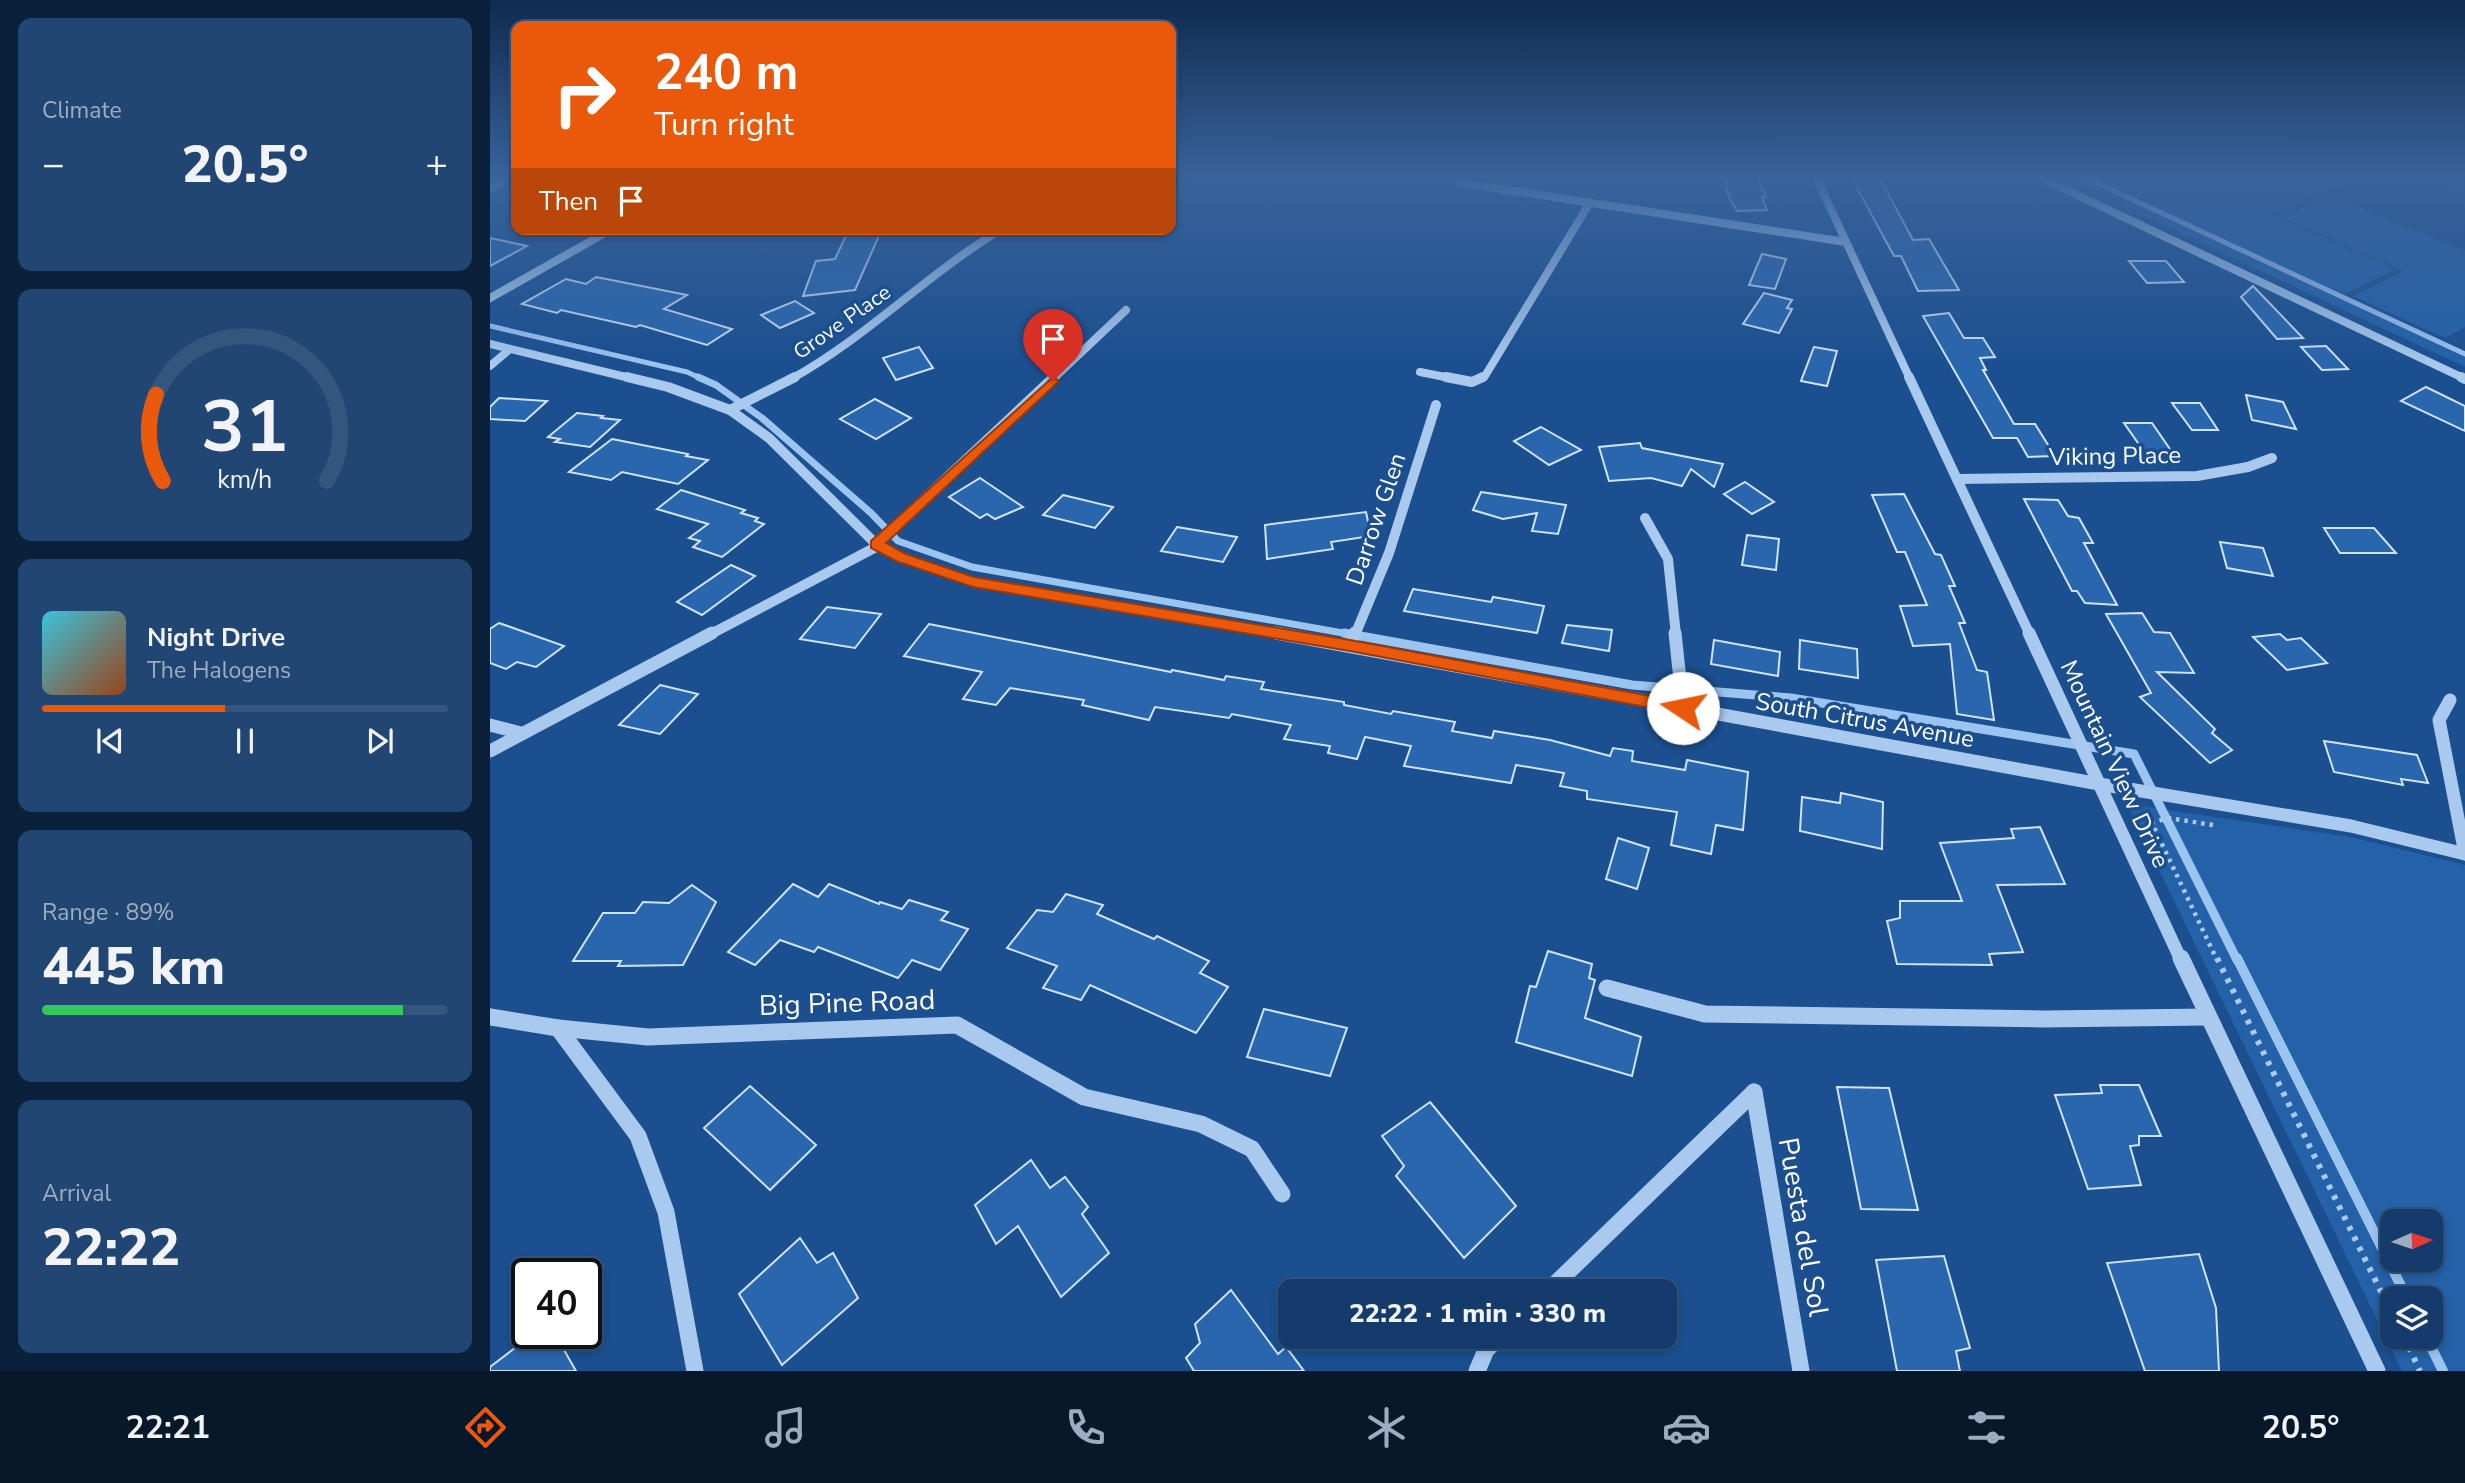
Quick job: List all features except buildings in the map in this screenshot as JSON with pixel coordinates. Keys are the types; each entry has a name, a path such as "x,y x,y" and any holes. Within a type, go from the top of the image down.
{"street":[{"path":"490,298 594,239"},
{"name":"Grove Place","path":"730,410 751,401 836,352 984,239"},
{"path":"1420,372 1472,382 1485,376 1568,239"},
{"path":"1826,239 1846,242"},
{"name":"Mountain View Drive","path":"1845,239 2208,1017 2377,1371"},
{"path":"2168,239 2465,379"},
{"path":"490,751 877,545 1126,310"},
{"name":"South Citrus Avenue","path":"490,344 668,387 730,410 769,438 877,545 901,558 973,582 1350,646 2099,784 2351,826 2465,854"},
{"path":"490,366 510,349"},
{"name":"Darrow Glen","path":"1350,646 1389,553 1436,405"},
{"name":"Viking Place","path":"1957,479 2197,476 2248,467 2272,458"},
{"path":"1645,518 1668,559 1683,708"},
{"path":"2450,700 2439,720 2465,854"},
{"path":"490,726 521,733"},
{"path":"1607,988 1705,1014 2043,1019 2208,1017"},
{"name":"Big Pine Road","path":"490,1017 558,1028 648,1037 957,1025 1084,1097 1201,1124 1252,1149 1282,1194"},
{"path":"558,1028 638,1136 666,1212 695,1371"},
{"path":"1561,1279 1754,1093"},
{"name":"Puesta del Sol","path":"1754,1093 1801,1371"},
{"path":"1477,1371 1487,1349"}],"path":[{"path":"2216,825 2168,818 2152,823 2380,1290"},
{"path":"2410,1349 2420,1371"}],"shaded area":[{"path":"2193,239 2220,239 2465,351 2465,367"},
{"path":"2220,239 2327,239 2389,266 2392,271 2344,294"},
{"path":"2331,239 2436,239 2465,251 2465,327 2445,338 2353,296 2404,271"},
{"path":"2127,804 2351,837 2465,865 2465,1371 2402,1371 2391,1349 2443,1349 2443,1286 2380,1286 2380,1326"}],"waterway":[{"path":"2218,239 2465,354"},
{"path":"490,326 687,372 702,379"},
{"path":"698,377 716,385 762,418 871,513 898,541 972,567 1354,635"},
{"path":"1344,633 1632,685 1791,698 2134,754 2237,960"},
{"path":"2237,958 2401,1286"},
{"path":"2432,1349 2443,1371"}],"route":[{"path":"1053,381 876,544 901,558 973,582 1350,646 1683,708"}]}
